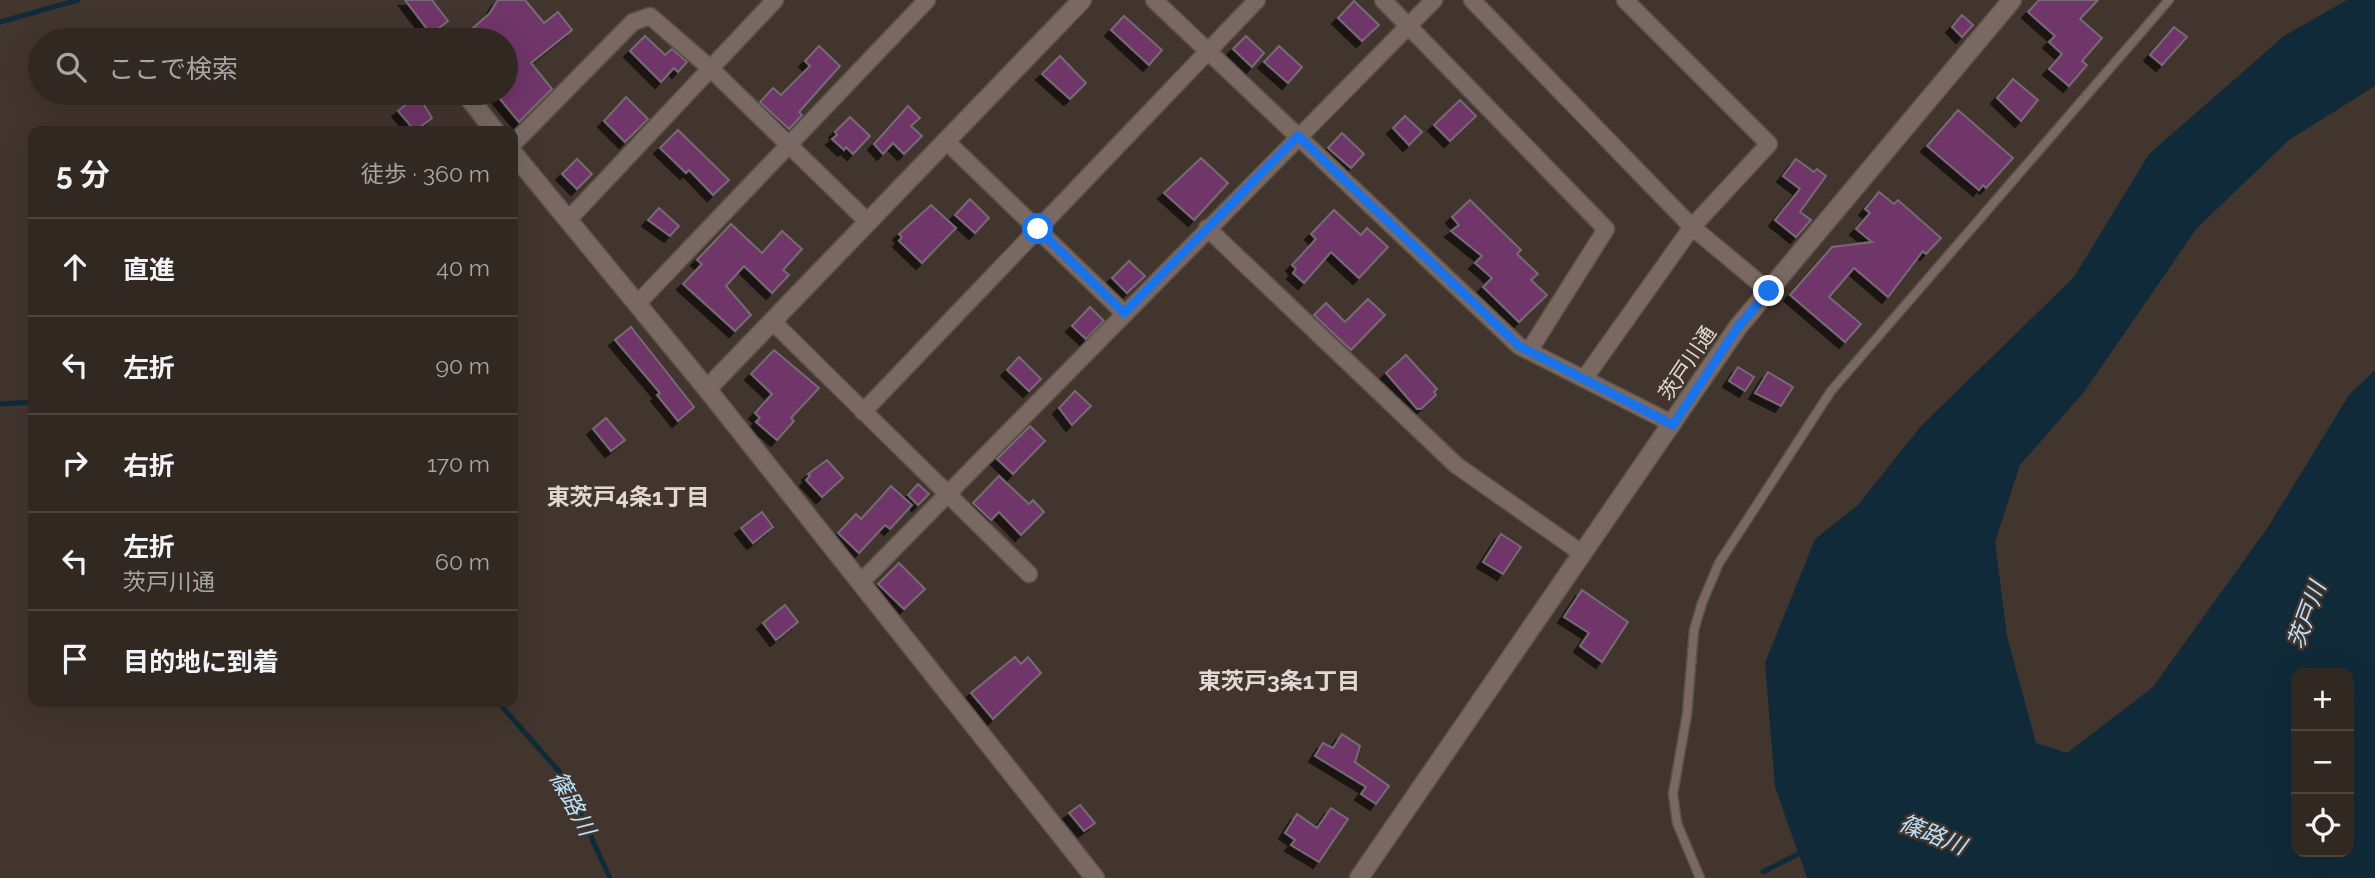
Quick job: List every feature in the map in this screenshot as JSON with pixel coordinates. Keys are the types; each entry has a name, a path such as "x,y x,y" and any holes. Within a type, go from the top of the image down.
{"street":[{"path":"568,220 775,0"},
{"path":"637,304 927,0"},
{"path":"707,389 1082,0"},
{"path":"1154,0 1519,346 1673,425"},
{"path":"863,412 1257,0"},
{"path":"1383,0 1606,229 1529,351"},
{"path":"860,583 1434,0"},
{"path":"1472,0 1692,227 1769,291"},
{"path":"1584,379 1692,227 1769,144 1625,0"},
{"name":"茨戸川通","path":"1359,878 1738,327 2012,0"},
{"path":"518,139 633,22 650,16 710,68 868,222"},
{"path":"474,105 491,126"},
{"path":"946,141 1124,313"},
{"path":"518,159 707,389 1095,878"},
{"path":"1207,228 1456,465 1583,554"},
{"path":"772,321 1029,574"}],"lane":[{"path":"1700,878 1677,823 1673,794 1675,769 1687,714 1694,630 1719,564 1831,391 2169,0"}],"water":[{"name":"茨戸川","path":"2347,0 2375,0 2375,86 2289,140 2197,228 2084,392 2020,465 1995,542 2007,636 2036,743 2067,753 2153,687 2268,527 2349,395 2375,370 2375,878 1807,878 1775,787 1765,663 1815,539 1858,505 1921,426 2074,277 2149,154 2284,36"}],"building":[{"path":"405,0 432,0 448,21 439,28 426,28"},
{"path":"498,0 525,0 544,23 558,12 572,30 531,63 552,89 519,122 505,105 518,105 518,28 473,28 489,14"},
{"path":"2039,0 2098,0 2080,19 2102,38 2082,61 2087,65 2069,86 2049,69 2062,54 2049,42 2055,36 2028,12"},
{"path":"1354,1 1379,25 1362,41 1338,18"},
{"path":"1962,15 1973,25 1962,37 1952,27"},
{"path":"1124,16 1162,50 1149,65 1111,30"},
{"path":"2174,27 2187,37 2162,65 2150,55"},
{"path":"645,36 665,55 672,49 687,62 678,72 674,68 661,82 630,51"},
{"path":"1246,36 1264,53 1252,67 1233,49"},
{"path":"819,46 840,66 799,112 802,115 789,129 760,102 773,88 781,95 810,66 805,61"},
{"path":"1279,46 1302,67 1288,83 1264,62"},
{"path":"1060,56 1086,83 1070,99 1042,74"},
{"path":"2013,79 2038,100 2021,121 1997,98"},
{"path":"626,97 648,119 625,142 604,121"},
{"path":"1460,100 1476,116 1450,141 1434,125"},
{"path":"406,105 424,105 432,118 422,126 411,126 398,111"},
{"path":"908,106 920,118 911,126 922,136 904,154 893,143 883,154 874,144"},
{"path":"1958,110 2013,158 1986,188 1983,185 1979,190 1927,146"},
{"path":"1405,116 1422,132 1409,145 1393,128"},
{"path":"850,117 870,136 853,154 832,139 837,135 835,132"},
{"path":"678,130 729,180 713,195 689,170 686,173 660,148"},
{"path":"1342,133 1364,154 1351,168 1328,148"},
{"path":"1201,158 1228,183 1194,220 1164,193"},
{"path":"577,159 592,174 577,189 562,174"},
{"path":"1796,159 1814,172 1817,169 1826,176 1800,212 1811,220 1796,237 1775,220 1800,189 1783,176"},
{"path":"1879,192 1894,204 1898,200 1941,238 1926,254 1923,251 1888,297 1854,268 1829,297 1861,324 1845,342 1790,295 1832,247 1872,242 1856,229 1870,213 1865,209"},
{"path":"970,199 989,218 975,233 955,215"},
{"path":"1470,200 1521,250 1517,254 1538,274 1531,280 1547,295 1519,322 1483,287 1492,278 1475,263 1482,256 1451,231 1459,225 1452,217"},
{"path":"931,205 956,228 922,263 899,241 902,237 899,234"},
{"path":"659,208 679,226 670,236 648,220"},
{"path":"1334,210 1361,235 1367,228 1388,247 1359,278 1331,252 1304,283 1293,273 1296,269 1292,265 1316,239 1311,234"},
{"path":"731,224 762,253 782,231 802,249 783,270 789,275 772,293 744,266 726,286 751,315 735,331 683,284 702,264 697,260"},
{"path":"1129,261 1145,276 1127,293 1112,278"},
{"path":"1368,299 1385,315 1351,350 1314,315 1326,303 1345,322"},
{"path":"1090,307 1104,321 1086,339 1072,326"},
{"path":"631,327 694,407 678,421 657,395 660,393 615,340"},
{"path":"774,350 819,388 791,418 794,421 777,440 756,422 760,418 755,413 772,394 751,374"},
{"path":"1406,355 1437,389 1434,392 1436,395 1421,409 1417,409 1386,373"},
{"path":"1019,357 1041,379 1029,391 1007,370"},
{"path":"1738,367 1754,377 1745,391 1729,381"},
{"path":"1768,372 1793,387 1781,406 1755,393"},
{"path":"1075,391 1091,406 1072,425 1059,408"},
{"path":"606,418 625,440 611,451 593,429"},
{"path":"1030,426 1045,441 1013,474 997,459"},
{"path":"827,460 843,478 822,497 806,480 810,476 808,474"},
{"path":"999,476 1029,504 1033,500 1044,512 1021,535 999,512 991,520 973,503"},
{"path":"918,484 929,494 918,505 908,495"},
{"path":"891,486 912,505 890,529 885,525 859,553 838,533 856,514 861,519"},
{"path":"762,512 773,527 753,543 741,528"},
{"path":"1501,534 1521,547 1503,574 1483,562"},
{"path":"899,563 925,589 904,609 878,584"},
{"path":"1582,590 1628,622 1602,662 1580,646 1589,633 1564,617"},
{"path":"785,605 798,622 776,640 763,623"},
{"path":"1015,657 1021,664 1028,657 1041,673 993,719 971,693"},
{"path":"1342,734 1360,746 1355,762 1389,786 1376,804 1361,794 1366,787 1315,756 1323,743 1333,748"},
{"path":"1080,805 1095,823 1084,831 1069,813"},
{"path":"1331,808 1348,819 1319,862 1291,845 1295,840 1285,833 1297,814 1317,828"}],"waterway":[{"name":"篠路川","path":"0,22 78,0"},
{"name":"篠路川","path":"0,404 28,402"},
{"name":"篠路川","path":"502,707 563,776 610,878"},
{"name":"篠路川","path":"1763,872 1804,851"}],"district":[{"name":"東茨戸4条1丁目","path":"628,496"},
{"name":"東茨戸3条1丁目","path":"1279,680"}],"route":[{"path":"1038,229 1124,313 1298,136 1519,346 1673,425 1738,327 1769,291"}]}
